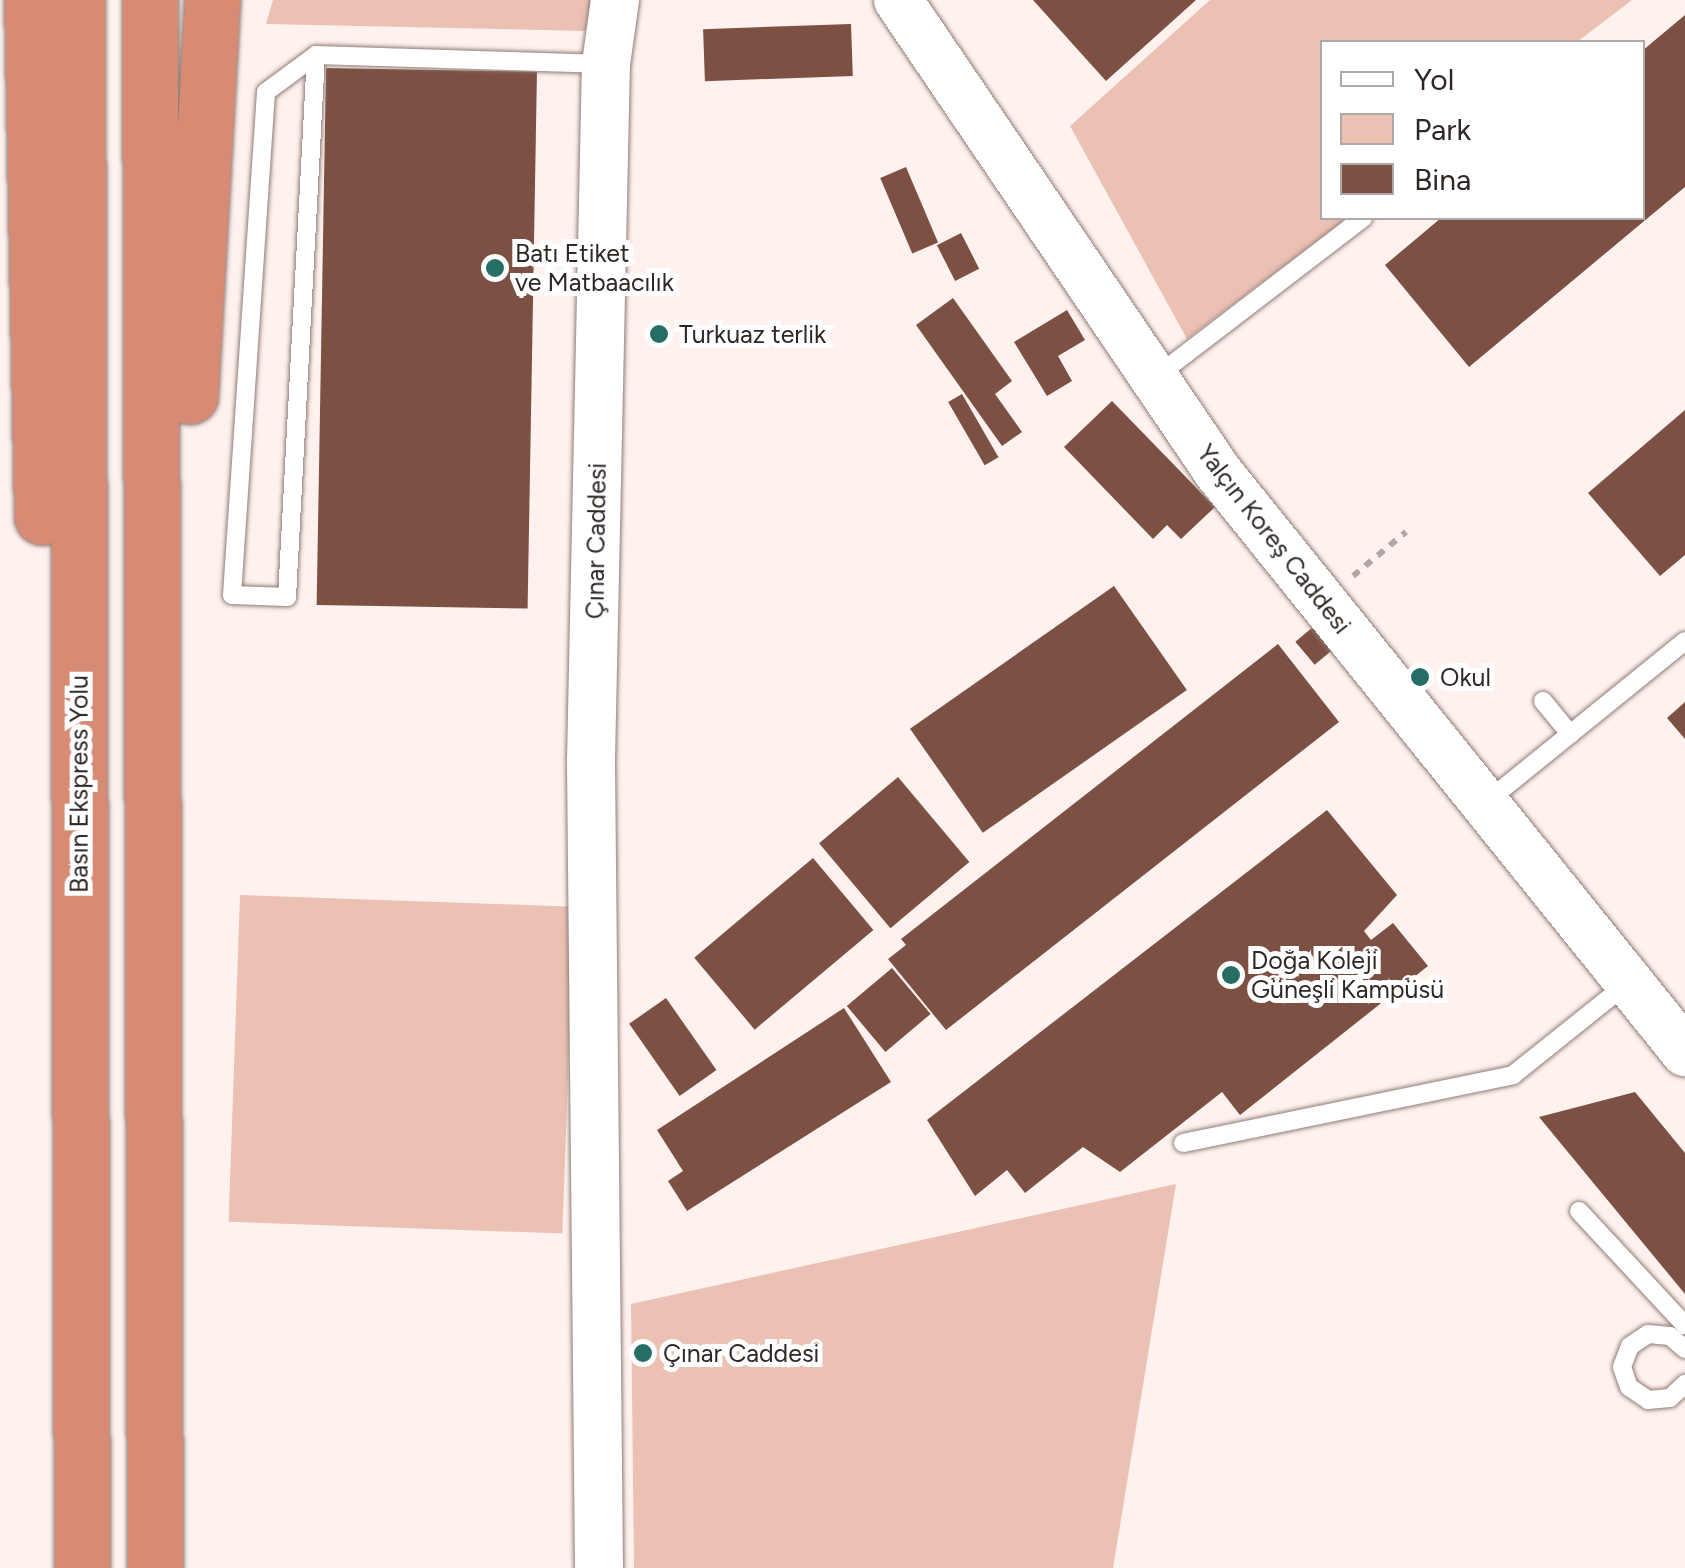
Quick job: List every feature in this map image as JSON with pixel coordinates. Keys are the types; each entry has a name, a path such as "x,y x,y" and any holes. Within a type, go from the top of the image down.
{"highway":[{"path":"32,0 43,553 50,631 78,753"},
{"name":"Basın Ekspress Yolu","path":"77,0 82,1568"},
{"path":"150,0 156,1568"},
{"path":"156,908 177,838 192,295 212,0"},
{"path":"192,295 240,0"}],"main road":[{"name":"Çınar Caddesi","path":"598,1568 591,760 606,58 615,0"},
{"path":"606,58 651,0"},
{"name":"Yalçın Koreş Caddesi","path":"898,0 983,119 1218,472 1685,1052"},
{"path":"926,0 983,119"}],"lane":[{"path":"316,55 287,597 232,596 266,92 316,55 606,58"},
{"path":"1154,378 1359,220"},
{"path":"1485,803 1685,641"},
{"path":"1543,701 1570,734"},
{"path":"1182,1143 1513,1075 1629,982"},
{"path":"1580,1211 1684,1338"},
{"path":"1684,1338 1659,1333 1638,1338 1622,1367 1629,1387 1648,1400 1670,1398 1685,1384"}],"path":[{"path":"1323,602 1406,532"}],"green space":[{"path":"273,0 597,0 586,31 266,24"},
{"path":"1210,0 1632,0 1580,40 1320,40 1320,220 1344,220 1187,339 1070,126"},
{"path":"240,895 574,907 562,1233 229,1222"},
{"path":"1176,1184 1113,1568 634,1568 631,1304"}],"building":[{"path":"1033,0 1196,0 1106,81"},
{"path":"1685,15 1685,187 1469,367 1385,265 1439,220 1645,220 1645,48"},
{"path":"851,24 853,76 705,81 703,29"},
{"path":"326,68 537,72 528,609 317,605"},
{"path":"906,167 938,242 912,253 880,178"},
{"path":"961,233 979,269 955,281 937,245"},
{"path":"953,298 1012,381 995,394 1022,432 1002,446 916,325"},
{"path":"1067,310 1085,340 1058,356 1072,381 1047,396 1014,342"},
{"path":"962,394 998,457 985,465 948,402"},
{"path":"1112,401 1215,507 1181,539 1167,525 1153,539 1064,447"},
{"path":"1685,410 1685,555 1660,576 1588,493"},
{"path":"1114,586 1187,690 983,833 910,729"},
{"path":"1313,627 1332,650 1315,665 1295,642"},
{"path":"1278,644 1339,722 946,1030 888,959 906,945 901,939"},
{"path":"1685,702 1685,739 1667,718"},
{"path":"898,777 969,862 890,928 819,843"},
{"path":"1327,810 1397,895 1364,931 1371,940 1393,923 1428,966 1240,1115 1222,1092 1120,1172 1083,1147 1025,1193 1007,1170 975,1196 927,1120"},
{"path":"813,858 873,930 755,1030 694,958"},
{"path":"892,968 931,1014 885,1052 847,1006"},
{"path":"666,998 716,1070 680,1096 629,1024"},
{"path":"844,1008 891,1082 687,1211 668,1181 683,1171 657,1130"},
{"path":"1635,1092 1685,1153 1685,1294 1539,1117"}],"place":[{"name":"Batı Etiket ve Matbaacılık","path":"495,268"},
{"name":"Turkuaz terlik","path":"659,334"},
{"name":"Okul","path":"1420,677"},
{"name":"Doğa Koleji Güneşli Kampüsü","path":"1231,975"},
{"name":"Çınar Caddesi","path":"643,1353"}]}
